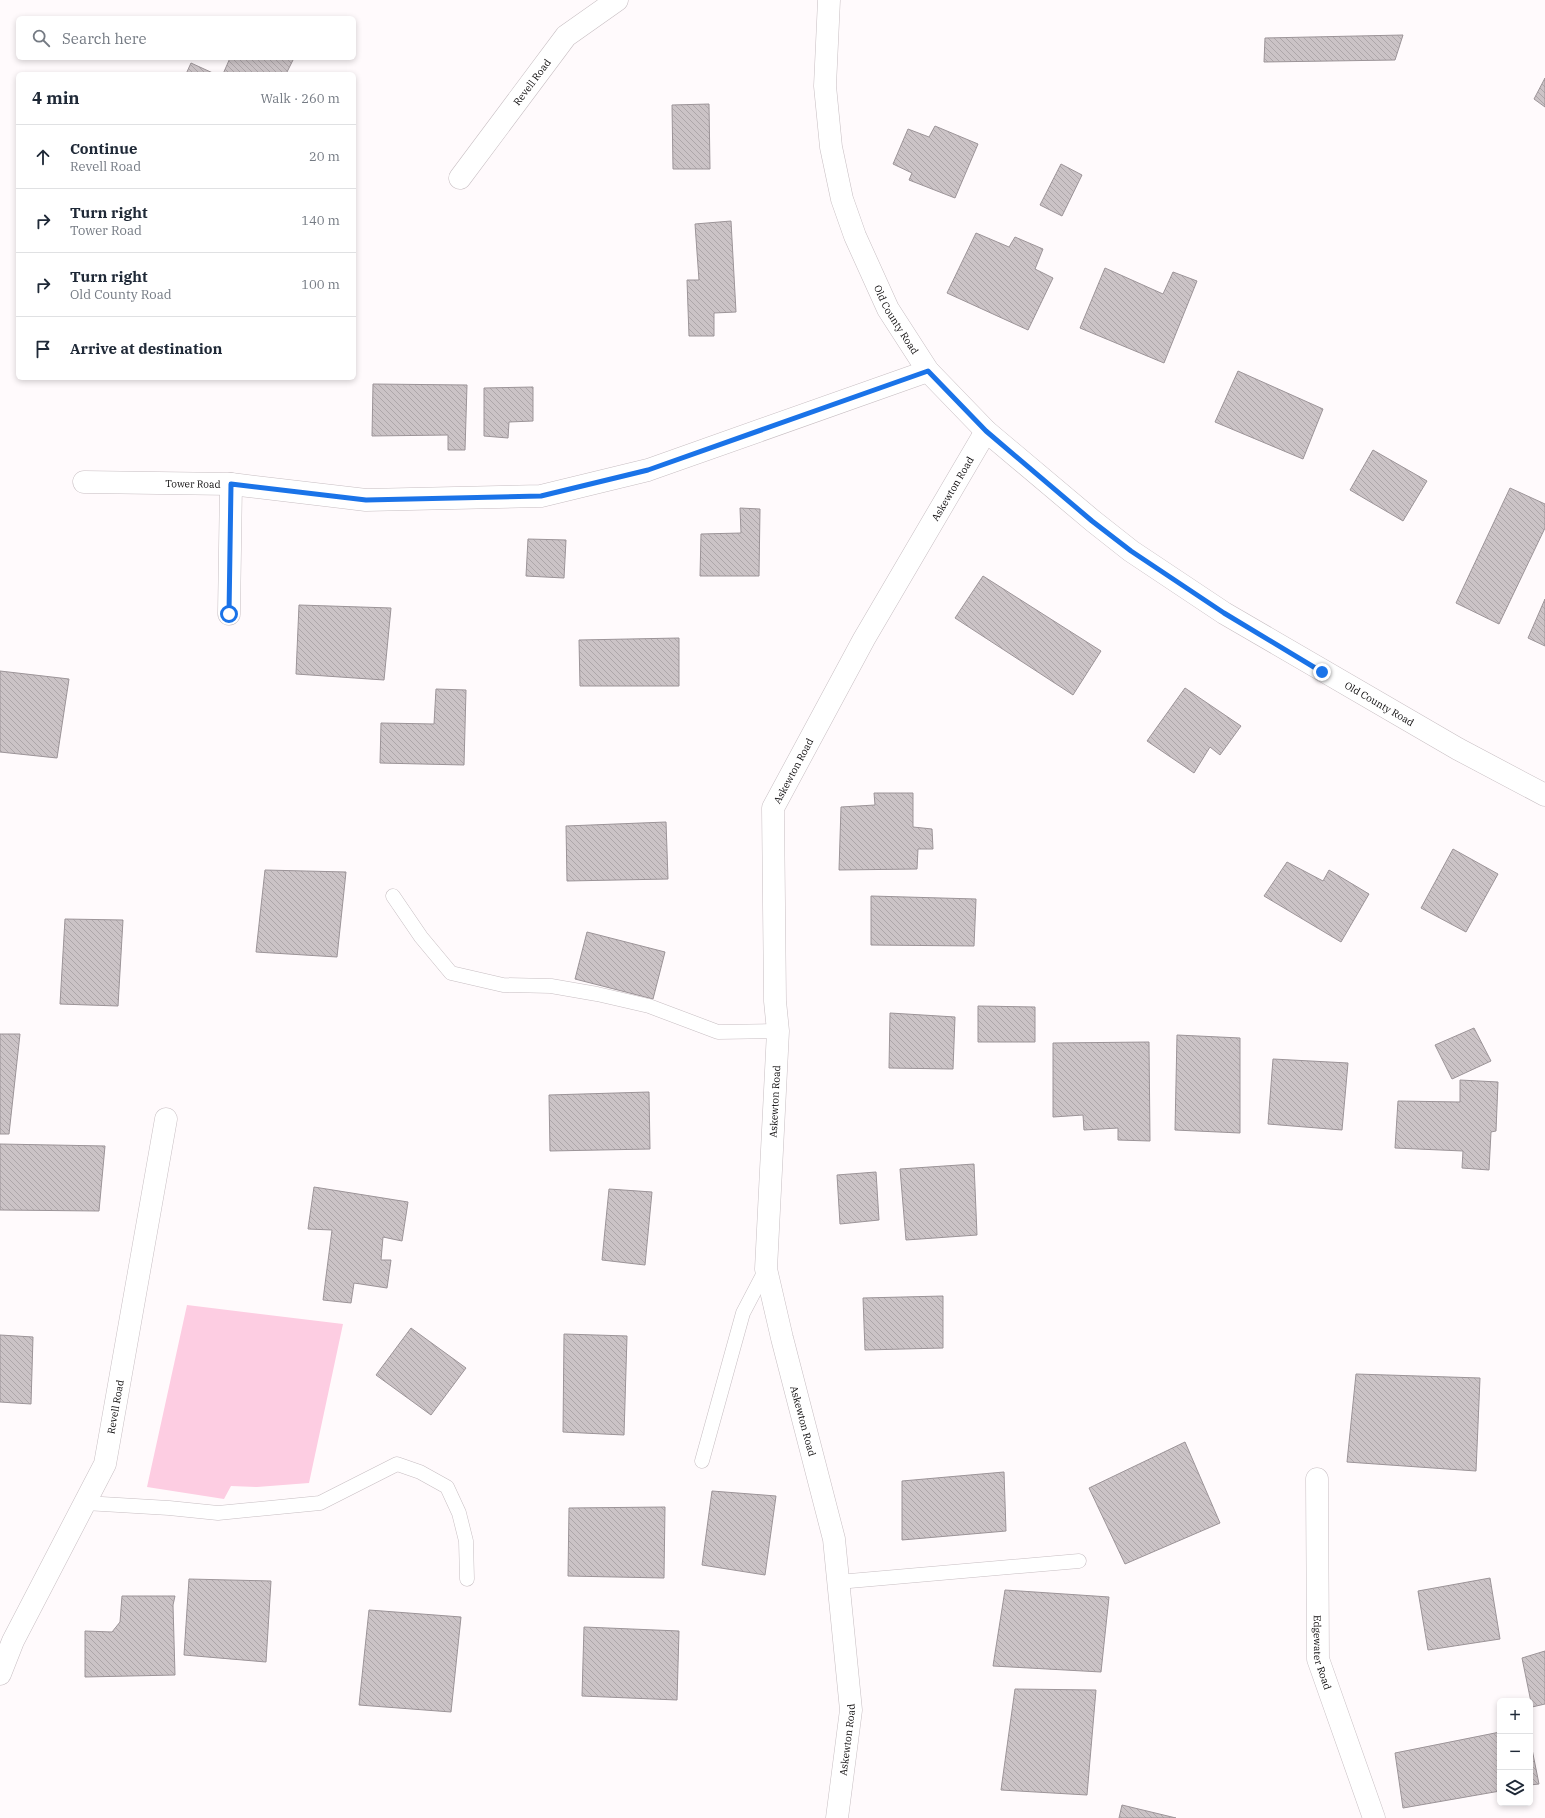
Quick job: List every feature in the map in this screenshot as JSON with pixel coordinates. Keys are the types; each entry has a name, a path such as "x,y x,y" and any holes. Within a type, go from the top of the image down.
{"street":[{"name":"Revell Road","path":"460,178 566,36 617,0"},
{"name":"Old County Road","path":"828,0 825,86 831,147 842,199 855,236 888,309 928,371 986,431 1131,551 1224,613 1458,749 1545,795"},
{"name":"Tower Road","path":"84,482 231,484 366,500 541,496 648,470 928,371"},
{"name":"Askewton Road","path":"837,1818 851,1710 834,1539 782,1338 766,1269 778,1031 775,1001 773,808 864,639 986,431"},
{"path":"229,614 231,484"},
{"name":"Revell Road","path":"0,1674 13,1641 105,1464 166,1119"},
{"name":"Edgewater Road","path":"1316,1479 1318,1659 1374,1818"}],"lane":[{"path":"393,896 421,937 451,973 503,985 551,986 597,994 649,1006 718,1032 778,1031"},
{"path":"702,1461 743,1313 766,1269"},
{"path":"85,1503 169,1508 218,1514 320,1503 396,1464 420,1472 447,1487 459,1513 466,1541 467,1579"},
{"path":"838,1582 1080,1561"}],"shaded area":[{"path":"187,1305 343,1324 309,1483 257,1487 231,1486 224,1499 147,1487"}],"building":[{"path":"1403,35 1395,60 1264,62 1265,38"},
{"path":"229,60 293,60 287,72 224,72"},
{"path":"191,63 211,72 187,72"},
{"path":"1545,78 1545,107 1534,99"},
{"path":"709,104 710,169 673,169 672,105"},
{"path":"935,126 978,144 955,198 909,180 912,173 893,164 908,129 929,137"},
{"path":"1061,164 1082,175 1062,216 1040,205"},
{"path":"731,221 736,312 714,313 714,336 689,336 687,280 699,280 695,224"},
{"path":"976,233 1009,247 1015,237 1043,249 1035,269 1053,278 1028,330 947,293"},
{"path":"1105,268 1163,294 1173,272 1197,281 1164,363 1080,328"},
{"path":"1238,371 1323,409 1303,459 1215,422"},
{"path":"373,384 467,385 465,450 448,450 448,435 372,436"},
{"path":"533,387 533,421 509,422 508,438 484,436 484,388"},
{"path":"1373,450 1427,481 1403,521 1350,490"},
{"path":"1510,488 1545,504 1545,528 1499,624 1456,603"},
{"path":"740,508 760,509 759,576 700,576 701,534 741,533"},
{"path":"528,539 566,540 564,578 526,576"},
{"path":"983,576 1101,651 1073,695 955,618"},
{"path":"1545,599 1545,646 1528,638"},
{"path":"299,605 391,608 384,680 296,674"},
{"path":"679,638 679,686 580,686 579,640"},
{"path":"0,671 69,679 57,758 0,752"},
{"path":"1185,688 1241,726 1220,755 1210,747 1194,773 1147,741"},
{"path":"436,689 466,690 464,765 380,763 381,723 434,724"},
{"path":"874,793 913,793 913,827 932,829 933,849 918,849 917,869 839,870 841,807 875,805"},
{"path":"666,822 668,879 567,881 566,826"},
{"path":"1453,849 1498,874 1466,932 1421,908"},
{"path":"1287,862 1323,881 1329,870 1369,894 1341,942 1264,896"},
{"path":"265,870 346,872 337,957 256,952"},
{"path":"871,896 976,899 974,946 871,945"},
{"path":"65,919 123,920 118,1006 60,1004"},
{"path":"587,932 665,952 653,999 575,979"},
{"path":"978,1006 1035,1007 1035,1042 978,1042"},
{"path":"890,1013 955,1017 953,1069 889,1068"},
{"path":"1474,1028 1491,1061 1452,1079 1435,1045"},
{"path":"0,1034 20,1034 9,1134 0,1134"},
{"path":"1177,1035 1240,1038 1240,1133 1175,1130"},
{"path":"1149,1042 1150,1141 1118,1140 1118,1128 1084,1130 1083,1115 1053,1117 1053,1043"},
{"path":"1273,1059 1348,1063 1342,1130 1268,1124"},
{"path":"1460,1080 1498,1082 1496,1131 1491,1132 1489,1170 1462,1168 1463,1151 1395,1148 1398,1101 1460,1102"},
{"path":"649,1092 650,1149 550,1151 549,1095"},
{"path":"0,1144 105,1146 99,1211 0,1210"},
{"path":"974,1164 977,1235 906,1240 900,1169"},
{"path":"876,1172 879,1220 840,1224 837,1175"},
{"path":"314,1187 408,1202 402,1241 383,1237 381,1260 391,1260 387,1288 354,1283 351,1303 323,1300 332,1230 308,1229"},
{"path":"609,1189 652,1192 645,1265 602,1260"},
{"path":"943,1296 943,1348 865,1350 863,1298"},
{"path":"411,1328 466,1368 431,1415 376,1375"},
{"path":"564,1334 627,1336 624,1435 563,1432"},
{"path":"0,1335 33,1337 31,1404 0,1402"},
{"path":"1356,1374 1480,1378 1476,1471 1347,1462"},
{"path":"1185,1442 1220,1523 1125,1564 1089,1488"},
{"path":"1004,1472 1006,1531 902,1540 902,1481"},
{"path":"712,1491 776,1496 765,1575 702,1565"},
{"path":"665,1507 664,1578 568,1576 569,1508"},
{"path":"1490,1578 1500,1639 1428,1650 1418,1591"},
{"path":"189,1579 271,1581 266,1662 184,1655"},
{"path":"1005,1590 1109,1597 1101,1672 993,1666"},
{"path":"122,1596 175,1596 173,1605 175,1675 85,1677 85,1631 112,1632 120,1622"},
{"path":"369,1610 461,1617 451,1712 359,1705"},
{"path":"584,1627 679,1631 677,1700 582,1696"},
{"path":"1545,1651 1545,1704 1533,1707 1533,1698 1530,1698 1522,1658"},
{"path":"1015,1689 1096,1690 1087,1795 1001,1790"},
{"path":"1497,1733 1497,1792 1403,1808 1395,1753"},
{"path":"1533,1754 1539,1784 1533,1785"},
{"path":"1122,1805 1176,1818 1119,1818"}],"route":[{"path":"229,614 231,484 366,500 541,496 648,470 845,402 928,371 986,431 1092,521 1131,551 1224,613 1322,672"}]}
